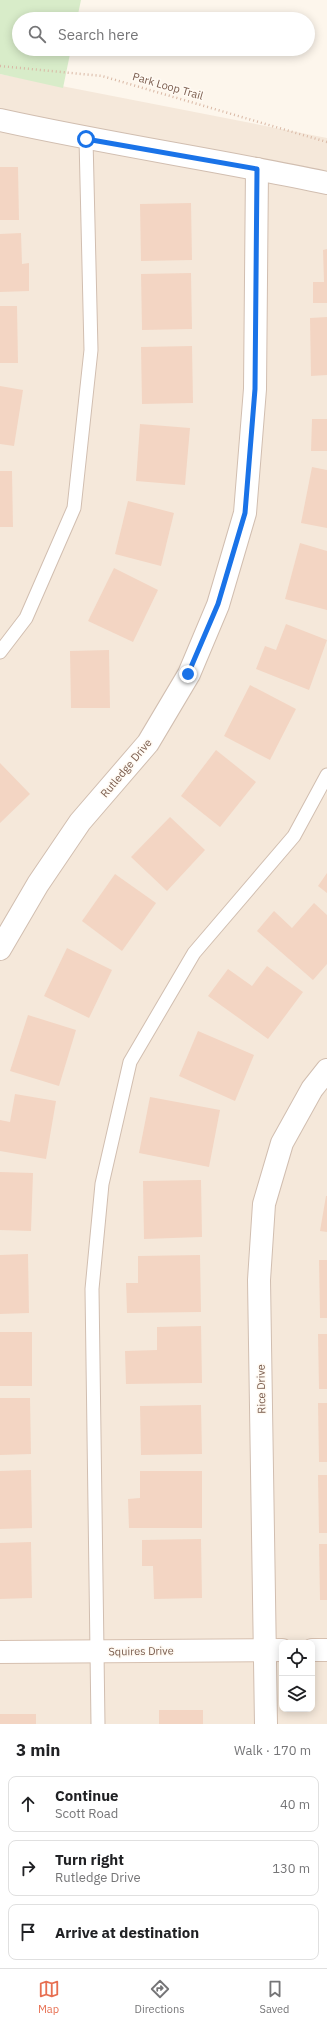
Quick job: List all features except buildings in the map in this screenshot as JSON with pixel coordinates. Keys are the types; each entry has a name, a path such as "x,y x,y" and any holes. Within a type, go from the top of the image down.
{"street":[{"path":"0,120 86,139 257,169 327,183"},
{"name":"Rutledge Drive","path":"0,949 38,884 80,822 148,744 188,674 218,604 245,513 255,389 257,169"},
{"name":"Rice Drive","path":"266,1724 274,1650 259,1280 264,1204 282,1143 312,1089 327,1070"},
{"name":"Squires Drive","path":"0,1652 274,1650"},
{"path":"315,1650 327,1650"}],"lane":[{"path":"0,652 26,618 74,508 92,350 86,139"},
{"path":"98,1724 92,1289 102,1184 130,1062 194,953 294,836 327,775"}],"path":[{"name":"Park Loop Trail","path":"0,66 102,76 327,142"}],"shaded area":[{"path":"0,74 327,138 327,1724 0,1724"}],"green space":[{"path":"0,0 81,0 78,12 12,12 12,56 70,56 63,88 0,74"}],"route":[{"path":"86,139 257,169 255,389 245,513 218,604 188,674"}]}
